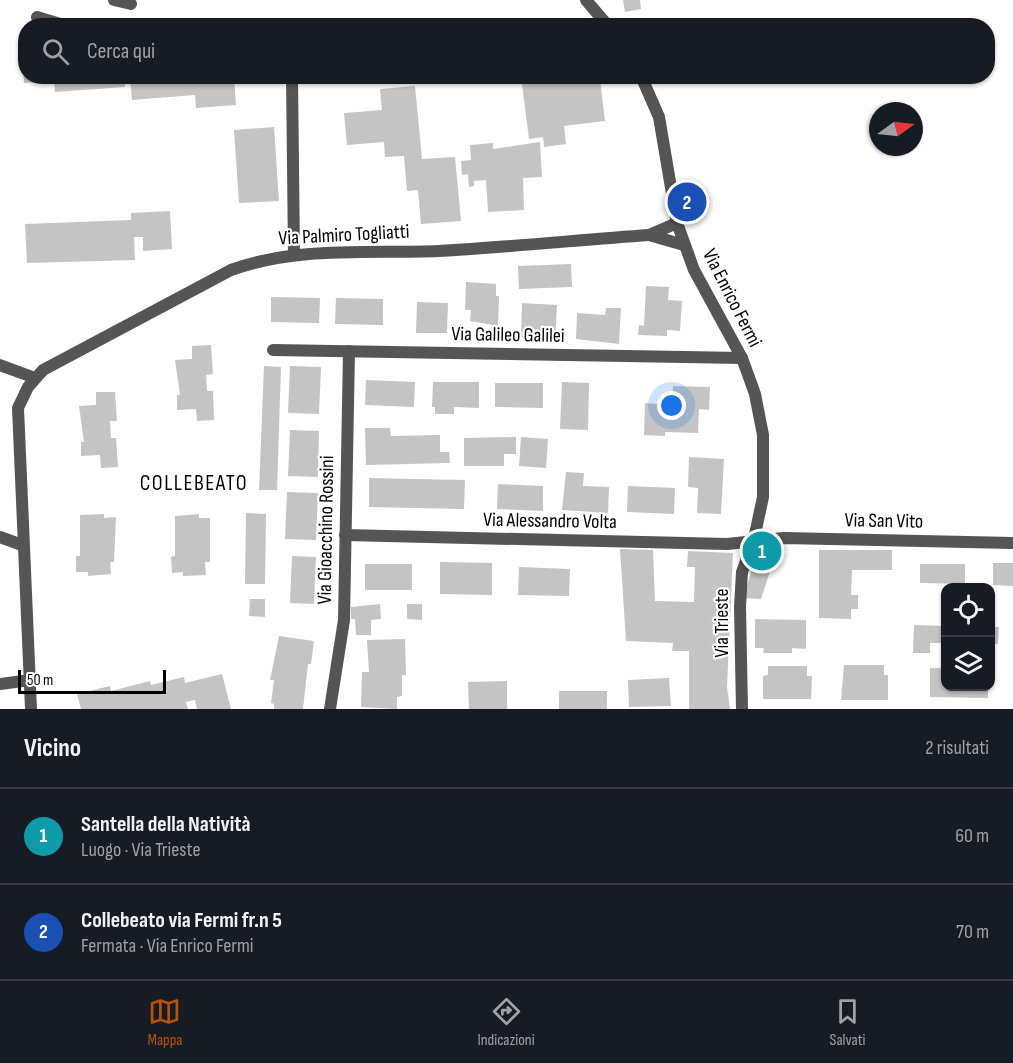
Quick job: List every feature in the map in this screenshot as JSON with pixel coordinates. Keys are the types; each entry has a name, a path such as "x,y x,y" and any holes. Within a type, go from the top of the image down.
{"street":[{"path":"114,0 131,4"},
{"path":"586,0 601,18"},
{"path":"292,84 294,255"},
{"name":"Via Enrico Fermi","path":"645,84 659,117 677,223 684,245 694,270 742,358 755,394 763,435 763,497 754,540"},
{"name":"Via Palmiro Togliatti","path":"31,709 22,544 18,408 42,370 231,270 252,262 294,255 439,251 649,235 677,223"},
{"name":"Via Palmiro Togliatti","path":"649,235 684,245"},
{"name":"Via Galileo Galilei","path":"273,350 742,358"},
{"name":"Via Gioacchino Rossini","path":"330,709 344,620 349,351"},
{"path":"0,366 35,378"},
{"name":"Via Alessandro Volta","path":"345,536 726,544 754,540"},
{"path":"0,537 22,544"},
{"name":"Via San Vito","path":"754,540 1013,543"},
{"name":"Via Trieste","path":"742,709 740,607 742,572 754,540"},
{"path":"0,684 30,680"}],"building":[{"path":"623,0 640,0 641,9 625,12"},
{"path":"54,84 125,84 125,87 55,92"},
{"path":"131,84 235,84 236,105 196,108 195,95 132,100"},
{"path":"522,84 601,84 605,121 564,126 566,144 544,147 543,137 529,139"},
{"path":"415,86 422,159 455,157 461,221 421,224 418,190 407,191 404,156 385,157 384,142 347,145 344,113 382,110 380,89"},
{"path":"274,127 279,201 239,203 234,130"},
{"path":"540,142 542,177 523,178 524,210 488,212 486,180 474,181 474,186 469,187 468,174 462,175 461,161 471,160 470,145 493,143 493,149"},
{"path":"170,211 172,249 143,251 143,237 134,237 135,260 27,263 25,224 131,220 131,213"},
{"path":"571,264 572,287 519,289 518,266"},
{"path":"466,282 496,284 496,296 499,296 498,326 470,321 471,310 465,310"},
{"path":"646,286 669,287 668,300 682,301 680,331 667,330 667,336 638,335 639,325 644,326"},
{"path":"271,297 320,298 319,323 271,322"},
{"path":"336,298 383,299 383,325 335,324"},
{"path":"417,302 448,303 447,333 416,333"},
{"path":"522,303 557,305 555,341 521,337"},
{"path":"606,308 621,308 619,344 576,339 577,313 605,315"},
{"path":"211,345 213,374 206,375 207,391 213,391 214,420 197,421 196,409 177,410 177,395 180,395 175,360 192,359 192,346"},
{"path":"264,366 281,367 277,490 259,490"},
{"path":"290,366 321,367 319,414 288,413"},
{"path":"366,380 415,382 414,407 365,405"},
{"path":"433,382 479,382 479,408 454,407 454,414 435,414 435,407 432,407"},
{"path":"562,382 589,383 588,430 560,429"},
{"path":"495,383 543,383 543,408 495,407"},
{"path":"673,386 710,387 709,410 699,409 698,433 665,432 665,436 644,435 645,403 672,405"},
{"path":"96,392 115,392 117,421 110,421 111,438 116,438 118,467 101,468 100,455 81,456 81,442 84,442 79,406 96,405"},
{"path":"365,428 390,428 391,436 440,435 440,452 449,452 450,463 366,465"},
{"path":"290,430 319,431 318,477 288,476"},
{"path":"516,437 516,454 504,454 504,466 464,466 464,438"},
{"path":"521,437 548,439 546,468 519,466"},
{"path":"689,457 724,459 721,514 697,513 698,488 688,487"},
{"path":"566,472 584,473 583,486 609,487 608,513 562,510"},
{"path":"369,478 465,480 464,509 369,507"},
{"path":"498,484 543,486 543,511 497,509"},
{"path":"628,486 675,488 674,514 627,512"},
{"path":"287,492 318,493 316,540 285,539"},
{"path":"246,513 266,514 265,584 245,584"},
{"path":"104,514 104,518 116,517 114,562 110,562 111,574 88,576 88,572 76,572 76,556 80,556 80,515"},
{"path":"199,514 199,518 210,518 210,562 205,562 206,575 183,576 183,572 172,573 171,557 175,556 175,516"},
{"path":"620,549 653,550 655,601 694,602 695,567 687,567 688,551 733,553 727,687 730,709 689,709 689,651 672,651 673,643 626,641"},
{"path":"777,550 761,599 744,598 755,557 762,551"},
{"path":"819,550 892,550 892,570 852,570 851,595 858,595 858,609 851,609 851,619 819,618"},
{"path":"292,556 316,557 314,604 290,603"},
{"path":"440,562 492,563 492,595 440,594"},
{"path":"993,563 1013,563 1013,586 993,583"},
{"path":"365,564 412,564 412,590 365,590"},
{"path":"920,564 965,564 965,583 920,583"},
{"path":"519,567 570,569 569,596 518,595"},
{"path":"250,599 265,599 265,617 249,616"},
{"path":"380,604 381,619 371,620 371,635 356,635 355,619 351,619 351,607"},
{"path":"407,604 422,604 422,620 407,619"},
{"path":"755,619 806,620 806,649 792,648 792,653 763,653 764,648 755,648"},
{"path":"914,625 941,626 941,643 930,643 930,653 913,653"},
{"path":"995,627 999,627 998,644 995,644"},
{"path":"279,636 314,641 311,664 308,664 303,709 274,709 274,704 271,703 274,680 270,680"},
{"path":"405,639 406,675 402,675 402,696 397,697 397,709 361,707 362,672 369,672 367,640"},
{"path":"844,665 884,665 884,675 888,675 888,700 841,700"},
{"path":"768,666 807,666 807,676 812,676 811,699 763,699 763,676 768,675"},
{"path":"930,668 941,668 941,691 988,691 988,698 930,697"},
{"path":"222,674 231,709 197,709 195,700 186,702 188,709 81,709 77,694 110,686 111,691 150,681 151,685 184,677 185,683"},
{"path":"669,678 671,706 629,707 628,680"},
{"path":"507,681 507,709 469,709 468,682"},
{"path":"559,691 607,691 607,709 559,709"}],"place":[{"name":"Collebeato via Fermi fr.n 5","path":"687,202"},
{"name":"Santella della Natività","path":"762,551"}],"district":[{"name":"COLLEBEATO","path":"194,483"}]}
